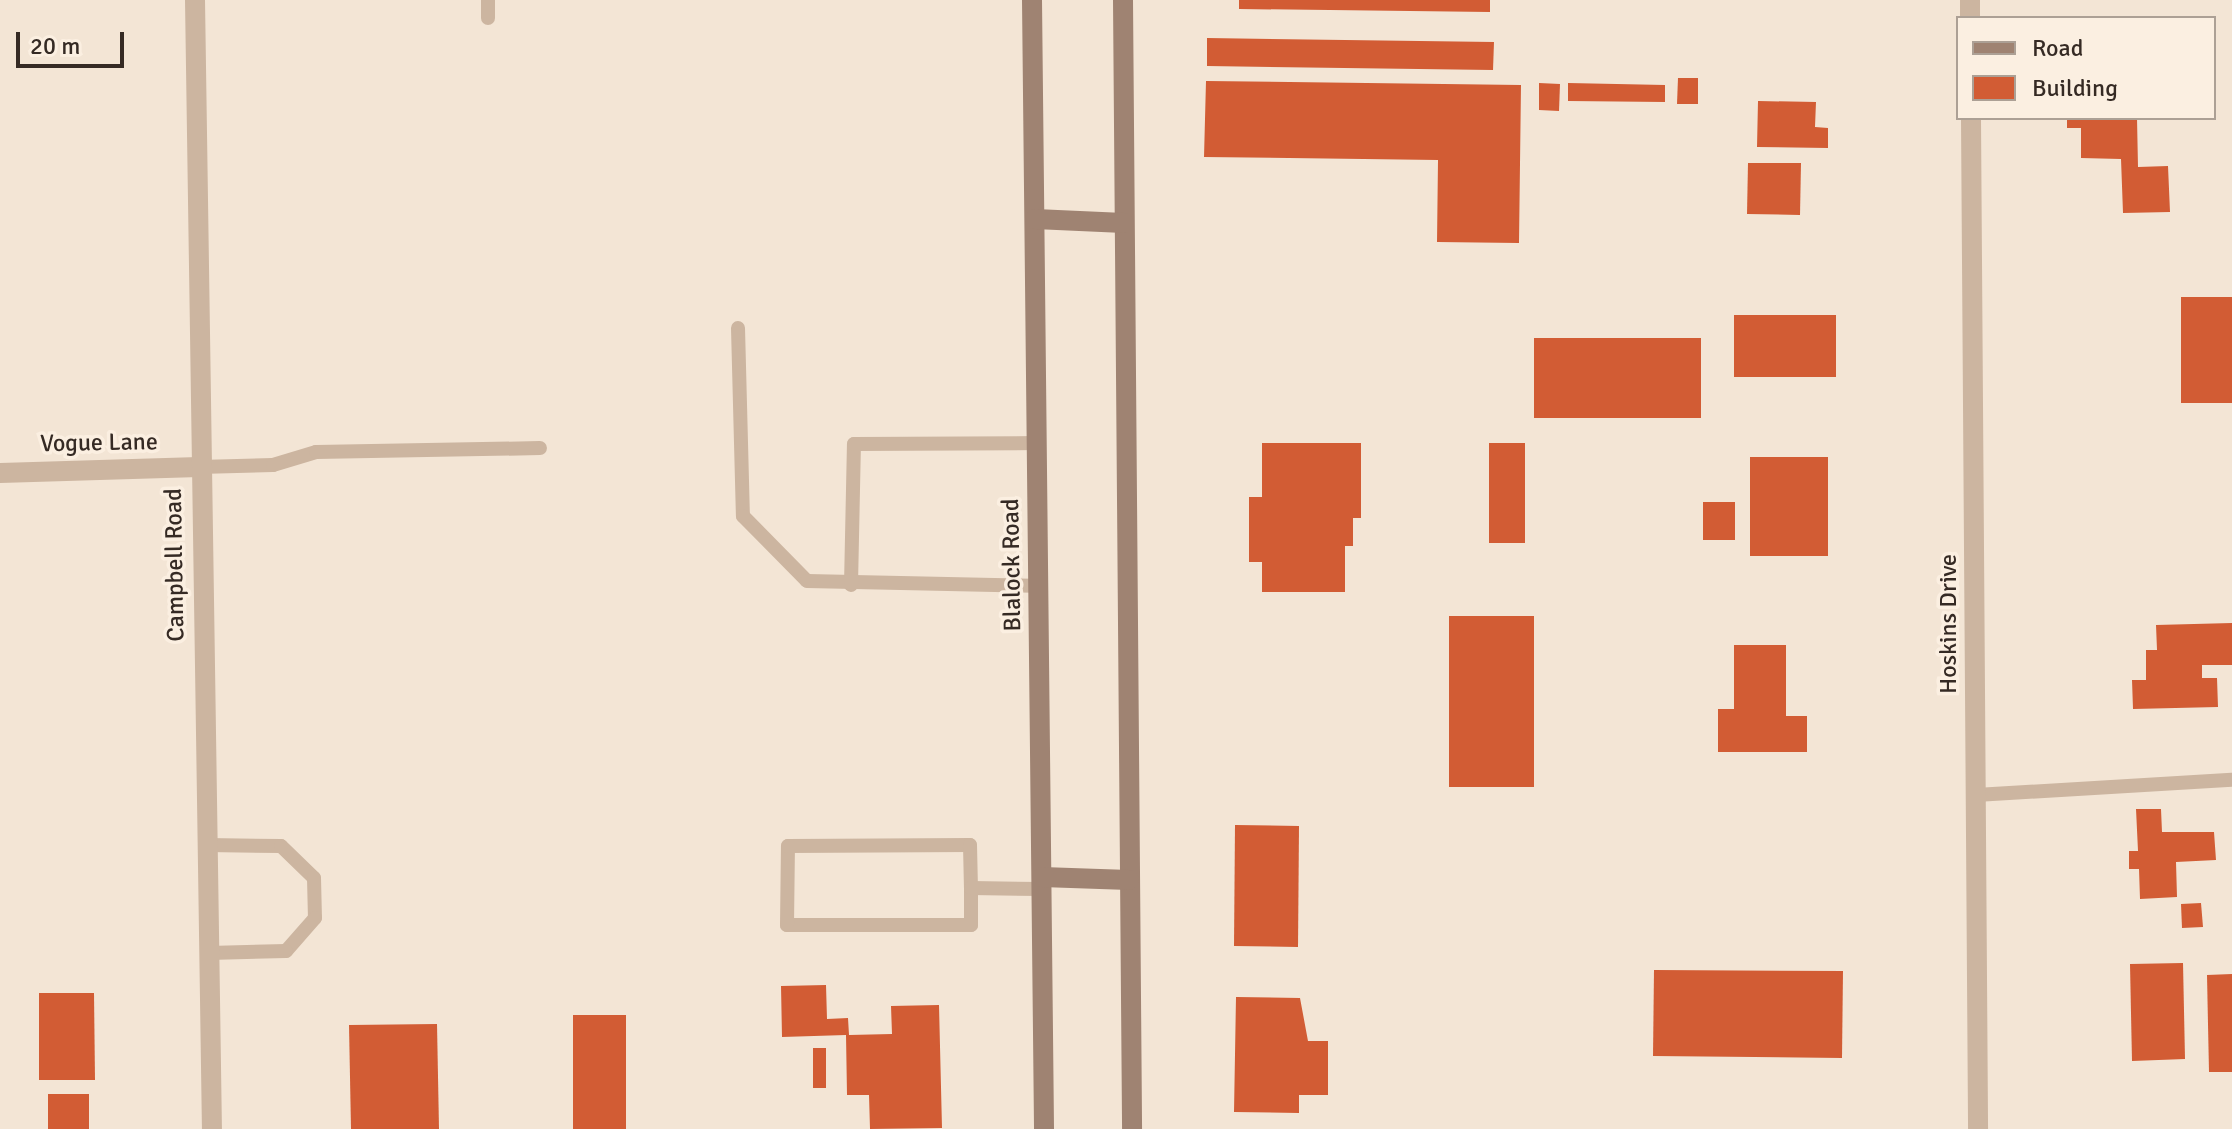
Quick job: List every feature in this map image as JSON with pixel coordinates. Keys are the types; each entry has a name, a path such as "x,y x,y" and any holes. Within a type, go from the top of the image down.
{"main road":[{"name":"Blalock Road","path":"1032,0 1044,1129"},
{"path":"1123,0 1132,1129"},
{"path":"1035,219 1124,223"},
{"path":"1042,883 1129,880"}],"street":[{"name":"Campbell Road","path":"195,0 199,467 212,1129"},
{"name":"Hoskins Drive","path":"1971,120 1978,1129"},
{"name":"Vogue Lane","path":"0,473 199,467"}],"lane":[{"path":"488,0 488,18"},
{"path":"738,328 743,516 807,581 851,585 1039,586"},
{"path":"851,585 854,444 1037,443"},
{"path":"199,467 273,465 316,452 540,448"},
{"path":"1976,795 2232,780"},
{"path":"207,845 281,846 314,878 315,918 286,951 209,953"},
{"path":"970,845 971,888 971,925 787,925 788,846 970,845"},
{"path":"971,888 1042,883"}],"building":[{"path":"1239,0 1490,0 1490,12 1239,9"},
{"path":"1207,38 1494,42 1493,70 1207,66"},
{"path":"1678,78 1698,78 1698,104 1677,104"},
{"path":"1206,81 1521,85 1519,243 1437,242 1438,160 1204,157"},
{"path":"1539,83 1560,84 1559,111 1539,110"},
{"path":"1568,83 1665,85 1665,102 1568,101"},
{"path":"1758,101 1816,102 1815,127 1828,128 1828,148 1757,147"},
{"path":"2067,120 2137,120 2138,167 2168,166 2170,212 2123,213 2121,159 2081,158 2081,128 2067,128"},
{"path":"1748,163 1801,163 1800,215 1747,214"},
{"path":"2181,297 2232,297 2232,403 2181,403"},
{"path":"1734,315 1836,315 1836,377 1734,377"},
{"path":"1534,338 1701,338 1701,418 1534,418"},
{"path":"1262,443 1361,443 1361,518 1353,518 1353,546 1345,546 1345,592 1262,592 1262,562 1249,562 1249,497 1262,497"},
{"path":"1489,443 1525,443 1525,543 1489,543"},
{"path":"1750,457 1828,457 1828,556 1750,556"},
{"path":"1703,502 1735,502 1735,540 1703,540"},
{"path":"1449,616 1534,616 1534,787 1449,787"},
{"path":"2232,623 2232,665 2202,665 2202,678 2217,678 2218,707 2133,709 2132,680 2146,680 2146,650 2157,650 2156,625"},
{"path":"1734,645 1786,645 1786,716 1807,716 1807,752 1718,752 1718,709 1734,709"},
{"path":"2136,809 2161,809 2162,832 2214,832 2216,860 2176,862 2177,897 2140,899 2139,869 2129,869 2129,851 2138,851"},
{"path":"1235,825 1299,826 1298,947 1234,946"},
{"path":"2201,903 2203,927 2182,928 2181,904"},
{"path":"2183,963 2185,1059 2132,1061 2130,964"},
{"path":"1654,970 1843,971 1842,1058 1653,1056"},
{"path":"2232,974 2232,1072 2209,1072 2207,975"},
{"path":"826,985 827,1019 848,1018 849,1035 892,1034 891,1006 939,1005 942,1128 870,1129 869,1095 847,1095 846,1035 782,1037 781,986"},
{"path":"39,993 94,993 95,1080 39,1080"},
{"path":"1236,997 1300,998 1308,1041 1328,1041 1328,1095 1299,1095 1299,1113 1234,1112"},
{"path":"573,1015 626,1015 626,1129 573,1129"},
{"path":"437,1024 439,1129 351,1129 349,1025"},
{"path":"813,1048 826,1048 826,1088 813,1088"},
{"path":"48,1094 89,1094 89,1129 48,1129"}]}
